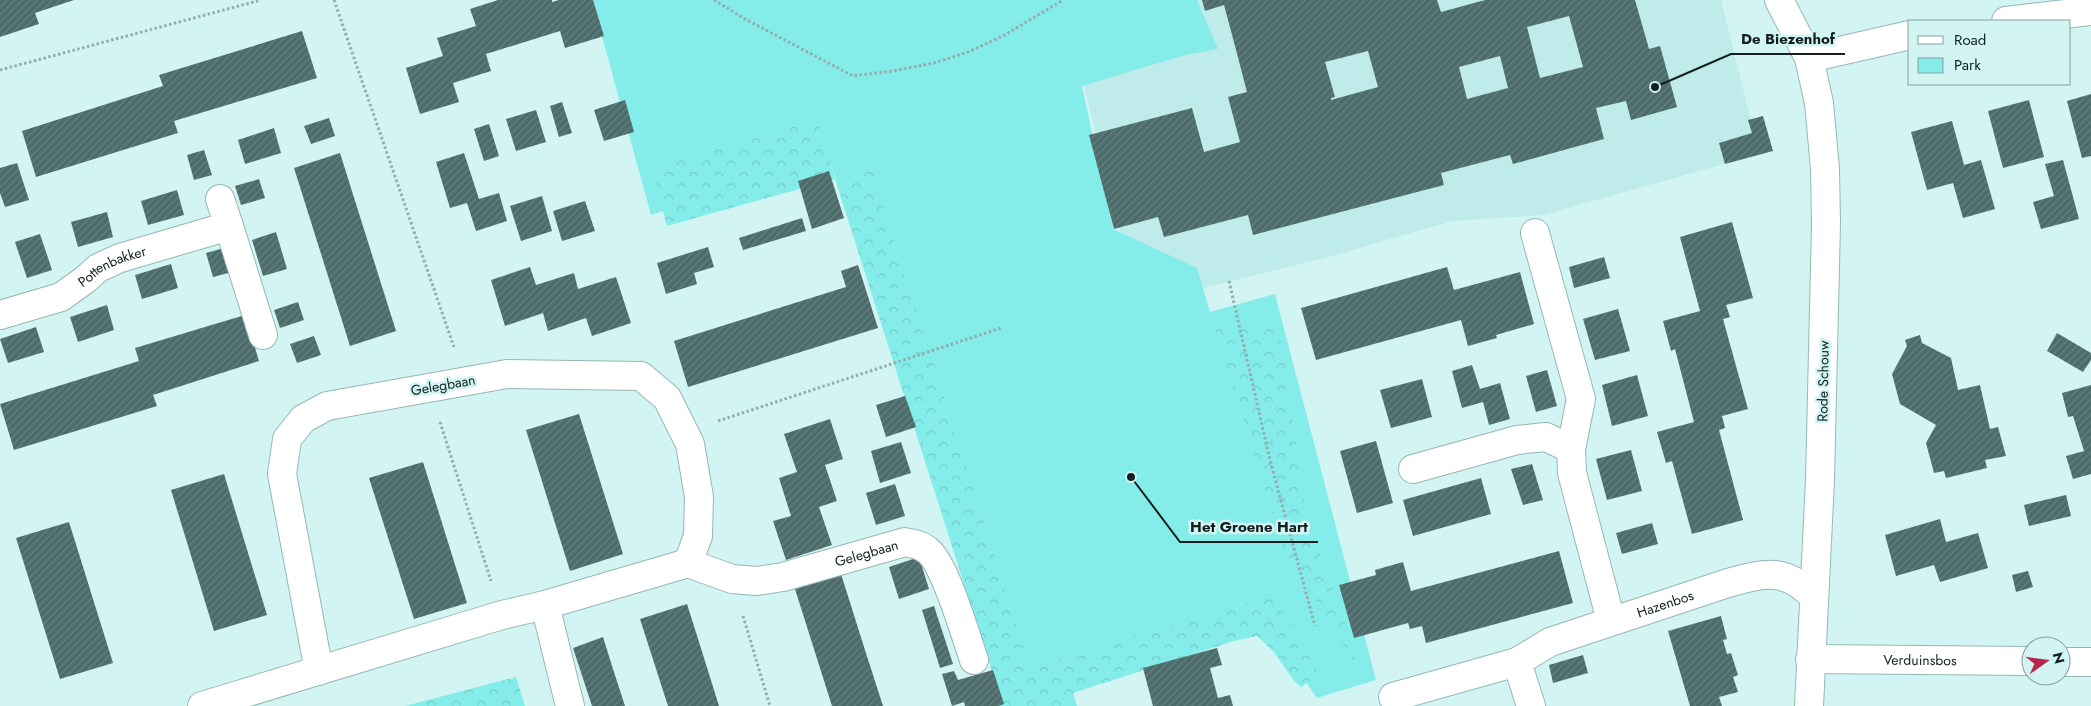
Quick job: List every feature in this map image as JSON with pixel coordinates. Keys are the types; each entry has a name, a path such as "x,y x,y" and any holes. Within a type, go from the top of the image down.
{"street":[{"name":"Rode Schouw","path":"1779,0 1809,58 1819,103 1825,169 1826,223 1820,480 1809,706"},
{"path":"2014,20 2091,11"},
{"path":"1809,58 1908,35"},
{"path":"220,199 263,335"},
{"name":"Pottenbakker","path":"0,315 61,297 98,268 120,258 229,226"},
{"path":"1535,233 1581,399 1571,449 1572,473 1611,621"},
{"name":"Gelegbaan","path":"320,671 282,474 288,440 303,419 327,406 507,374 641,376 667,398 690,444 699,498 698,536 688,564 732,579 757,581 783,577 905,542 919,544 929,551 940,565 974,660"},
{"path":"1414,469 1517,440 1546,437 1571,449"},
{"path":"202,706 502,615 545,605 688,564"},
{"name":"Hazenbos","path":"1393,697 1516,662 1550,642 1728,582 1770,573 1793,580 1814,597"},
{"path":"545,605 570,706"},
{"name":"Verduinsbos","path":"1810,659 2021,661"},
{"path":"1516,662 1531,706"},
{"path":"2071,662 2091,662"}],"path":[{"path":"0,70 261,0"},
{"path":"334,0 466,381"},
{"path":"714,0 745,19 853,76 934,64 968,52 1003,36 1063,0"},
{"path":"1229,281 1270,460 1315,626"},
{"path":"684,432 1001,328"},
{"path":"428,387 502,615"},
{"path":"732,579 770,706"}],"shaded area":[{"path":"1097,0 1721,0 1759,154 1544,215 1452,221 1325,258 1134,305 1117,218 1071,35"}],"green space":[{"path":"592,0 1197,0 1218,49 1185,55 1082,86 1113,229 1197,268 1210,312 1275,294 1376,680 1317,698 1263,622 1013,692 828,156 651,215"},
{"path":"817,120 835,178 872,170 1030,667 1273,595 1319,674 1301,687 1294,681 1274,652 1257,636 1234,641 1073,693 1077,706 971,706 1000,697 835,179 667,226 651,169"},
{"path":"1213,323 1280,328 1306,515 1348,631 1357,669 1283,547"},
{"path":"516,677 525,706 405,706"}],"building":[{"path":"0,0 74,0 35,13 39,24 0,37"},
{"path":"498,0 552,0 552,2 559,0 593,0 604,36 565,48 560,31 486,54 491,71 453,83 459,102 420,114 406,68 443,56 437,38 476,26 470,9"},
{"path":"1202,0 1437,0 1441,12 1485,0 1635,0 1649,49 1660,46 1677,107 1631,120 1626,101 1596,108 1604,139 1513,164 1510,155 1441,173 1444,185 1253,235 1248,215 1164,237 1158,217 1114,229 1089,135 1192,108 1204,152 1240,142 1228,97 1247,92 1235,46 1224,5 1205,11","holes":["1569,16 1583,67 1540,78 1527,27","1368,51 1378,87 1331,100 1331,98 1335,97 1325,62","1500,56 1508,88 1467,99 1459,67"]},
{"path":"302,31 317,78 174,121 178,133 36,177 22,131 163,86 159,75"},
{"path":"2091,94 2091,156 2082,158 2067,101"},
{"path":"625,100 634,132 604,141 594,110"},
{"path":"2029,100 2044,157 2003,168 1988,111"},
{"path":"562,102 572,133 559,137 550,106"},
{"path":"536,110 546,142 516,151 506,119"},
{"path":"1763,116 1773,151 1725,164 1719,143 1752,133 1748,120"},
{"path":"329,118 335,136 311,144 304,126"},
{"path":"1952,121 1964,165 1981,160 1995,209 1963,218 1953,183 1927,190 1911,132"},
{"path":"489,124 499,156 484,161 474,129"},
{"path":"274,128 281,153 245,164 238,140"},
{"path":"204,150 212,175 194,180 187,155"},
{"path":"340,153 396,331 350,346 294,168"},
{"path":"464,153 479,199 499,193 507,221 476,231 467,203 450,208 436,162"},
{"path":"2063,160 2079,219 2041,229 2033,202 2054,196 2045,164"},
{"path":"17,163 29,200 5,207 0,193 0,168"},
{"path":"829,171 844,218 812,229 798,181"},
{"path":"259,179 265,198 241,205 235,186"},
{"path":"177,190 184,215 148,225 141,201"},
{"path":"542,196 552,231 521,241 510,206"},
{"path":"585,201 595,231 562,241 553,211"},
{"path":"107,212 113,237 78,247 71,222"},
{"path":"802,218 806,231 743,250 739,238"},
{"path":"1732,222 1753,298 1726,305 1730,317 1723,319 1748,409 1722,416 1725,428 1719,430 1743,520 1692,534 1672,461 1666,463 1657,432 1694,422 1675,349 1671,351 1663,321 1700,311 1680,237"},
{"path":"276,232 287,269 263,276 252,240"},
{"path":"40,234 52,270 27,278 15,242"},
{"path":"708,247 714,267 694,273 697,284 666,294 657,263"},
{"path":"224,248 232,272 213,277 206,253"},
{"path":"1604,257 1610,278 1574,288 1569,267"},
{"path":"171,264 178,288 142,299 135,275"},
{"path":"858,265 878,328 688,387 674,341 846,287 841,271"},
{"path":"530,267 536,285 574,273 578,289 616,277 631,323 592,336 586,318 548,331 543,313 505,326 491,280"},
{"path":"1447,267 1454,290 1520,272 1534,324 1496,335 1497,338 1468,346 1461,320 1316,360 1301,308"},
{"path":"298,302 304,320 280,328 274,310"},
{"path":"107,305 114,330 78,342 70,317"},
{"path":"1618,309 1630,351 1595,360 1583,319"},
{"path":"245,315 259,361 153,395 157,406 14,450 0,404 139,361 135,348"},
{"path":"36,327 44,352 8,363 0,339"},
{"path":"2057,333 2091,353 2091,360 2083,372 2047,351"},
{"path":"1920,335 1922,343 1951,358 1958,390 1980,385 1990,429 1998,427 2006,456 1985,460 1987,468 1946,478 1944,471 1934,473 1926,443 1936,425 1900,404 1892,374 1907,346 1905,340"},
{"path":"314,336 321,355 297,363 290,344"},
{"path":"1472,365 1480,389 1500,383 1510,419 1489,425 1483,402 1462,408 1452,371"},
{"path":"1547,370 1557,406 1536,412 1526,376"},
{"path":"1637,375 1648,416 1612,426 1602,385"},
{"path":"1422,379 1432,417 1391,428 1380,390"},
{"path":"2091,385 2091,474 2073,479 2066,456 2084,451 2073,416 2068,417 2062,393"},
{"path":"905,396 916,427 886,437 876,405"},
{"path":"579,414 623,554 570,571 526,430"},
{"path":"830,419 843,459 825,465 837,501 819,507 832,545 786,560 773,521 791,516 779,478 797,472 784,434"},
{"path":"1376,441 1393,503 1357,513 1340,451"},
{"path":"901,442 911,473 880,483 871,451"},
{"path":"1631,450 1642,491 1607,500 1596,459"},
{"path":"423,462 467,603 414,619 369,478"},
{"path":"1532,464 1543,500 1523,505 1511,469"},
{"path":"224,474 267,615 214,631 171,490"},
{"path":"1481,478 1491,514 1413,536 1403,500"},
{"path":"895,484 905,516 876,525 866,493"},
{"path":"2066,495 2071,516 2029,526 2024,505"},
{"path":"1940,519 1946,542 1978,533 1988,568 1940,582 1934,565 1896,576 1885,535"},
{"path":"69,522 113,663 60,679 16,538"},
{"path":"1652,523 1658,544 1622,554 1616,533"},
{"path":"1559,551 1573,603 1426,643 1422,626 1410,629 1408,623 1354,638 1339,585 1376,575 1375,570 1403,562 1411,591"},
{"path":"919,557 929,589 899,599 889,567"},
{"path":"2028,571 2033,587 2016,592 2012,575"},
{"path":"841,574 883,706 832,706 795,589"},
{"path":"687,604 719,706 668,706 640,619"},
{"path":"934,606 953,664 940,668 922,610"},
{"path":"1721,616 1727,639 1723,640 1727,654 1731,653 1738,675 1733,677 1738,692 1719,697 1722,706 1690,706 1668,631"},
{"path":"603,637 625,706 592,706 573,648"},
{"path":"1217,648 1222,665 1210,668 1218,698 1230,695 1233,706 1153,706 1143,668"},
{"path":"1583,655 1588,673 1553,683 1549,665"},
{"path":"993,670 1004,704 998,706 965,706 964,702 952,706 942,674 954,671 958,680"}],"place":[{"name":"De Biezenhof","path":"1655,87"},
{"name":"Het Groene Hart","path":"1131,477"}]}
